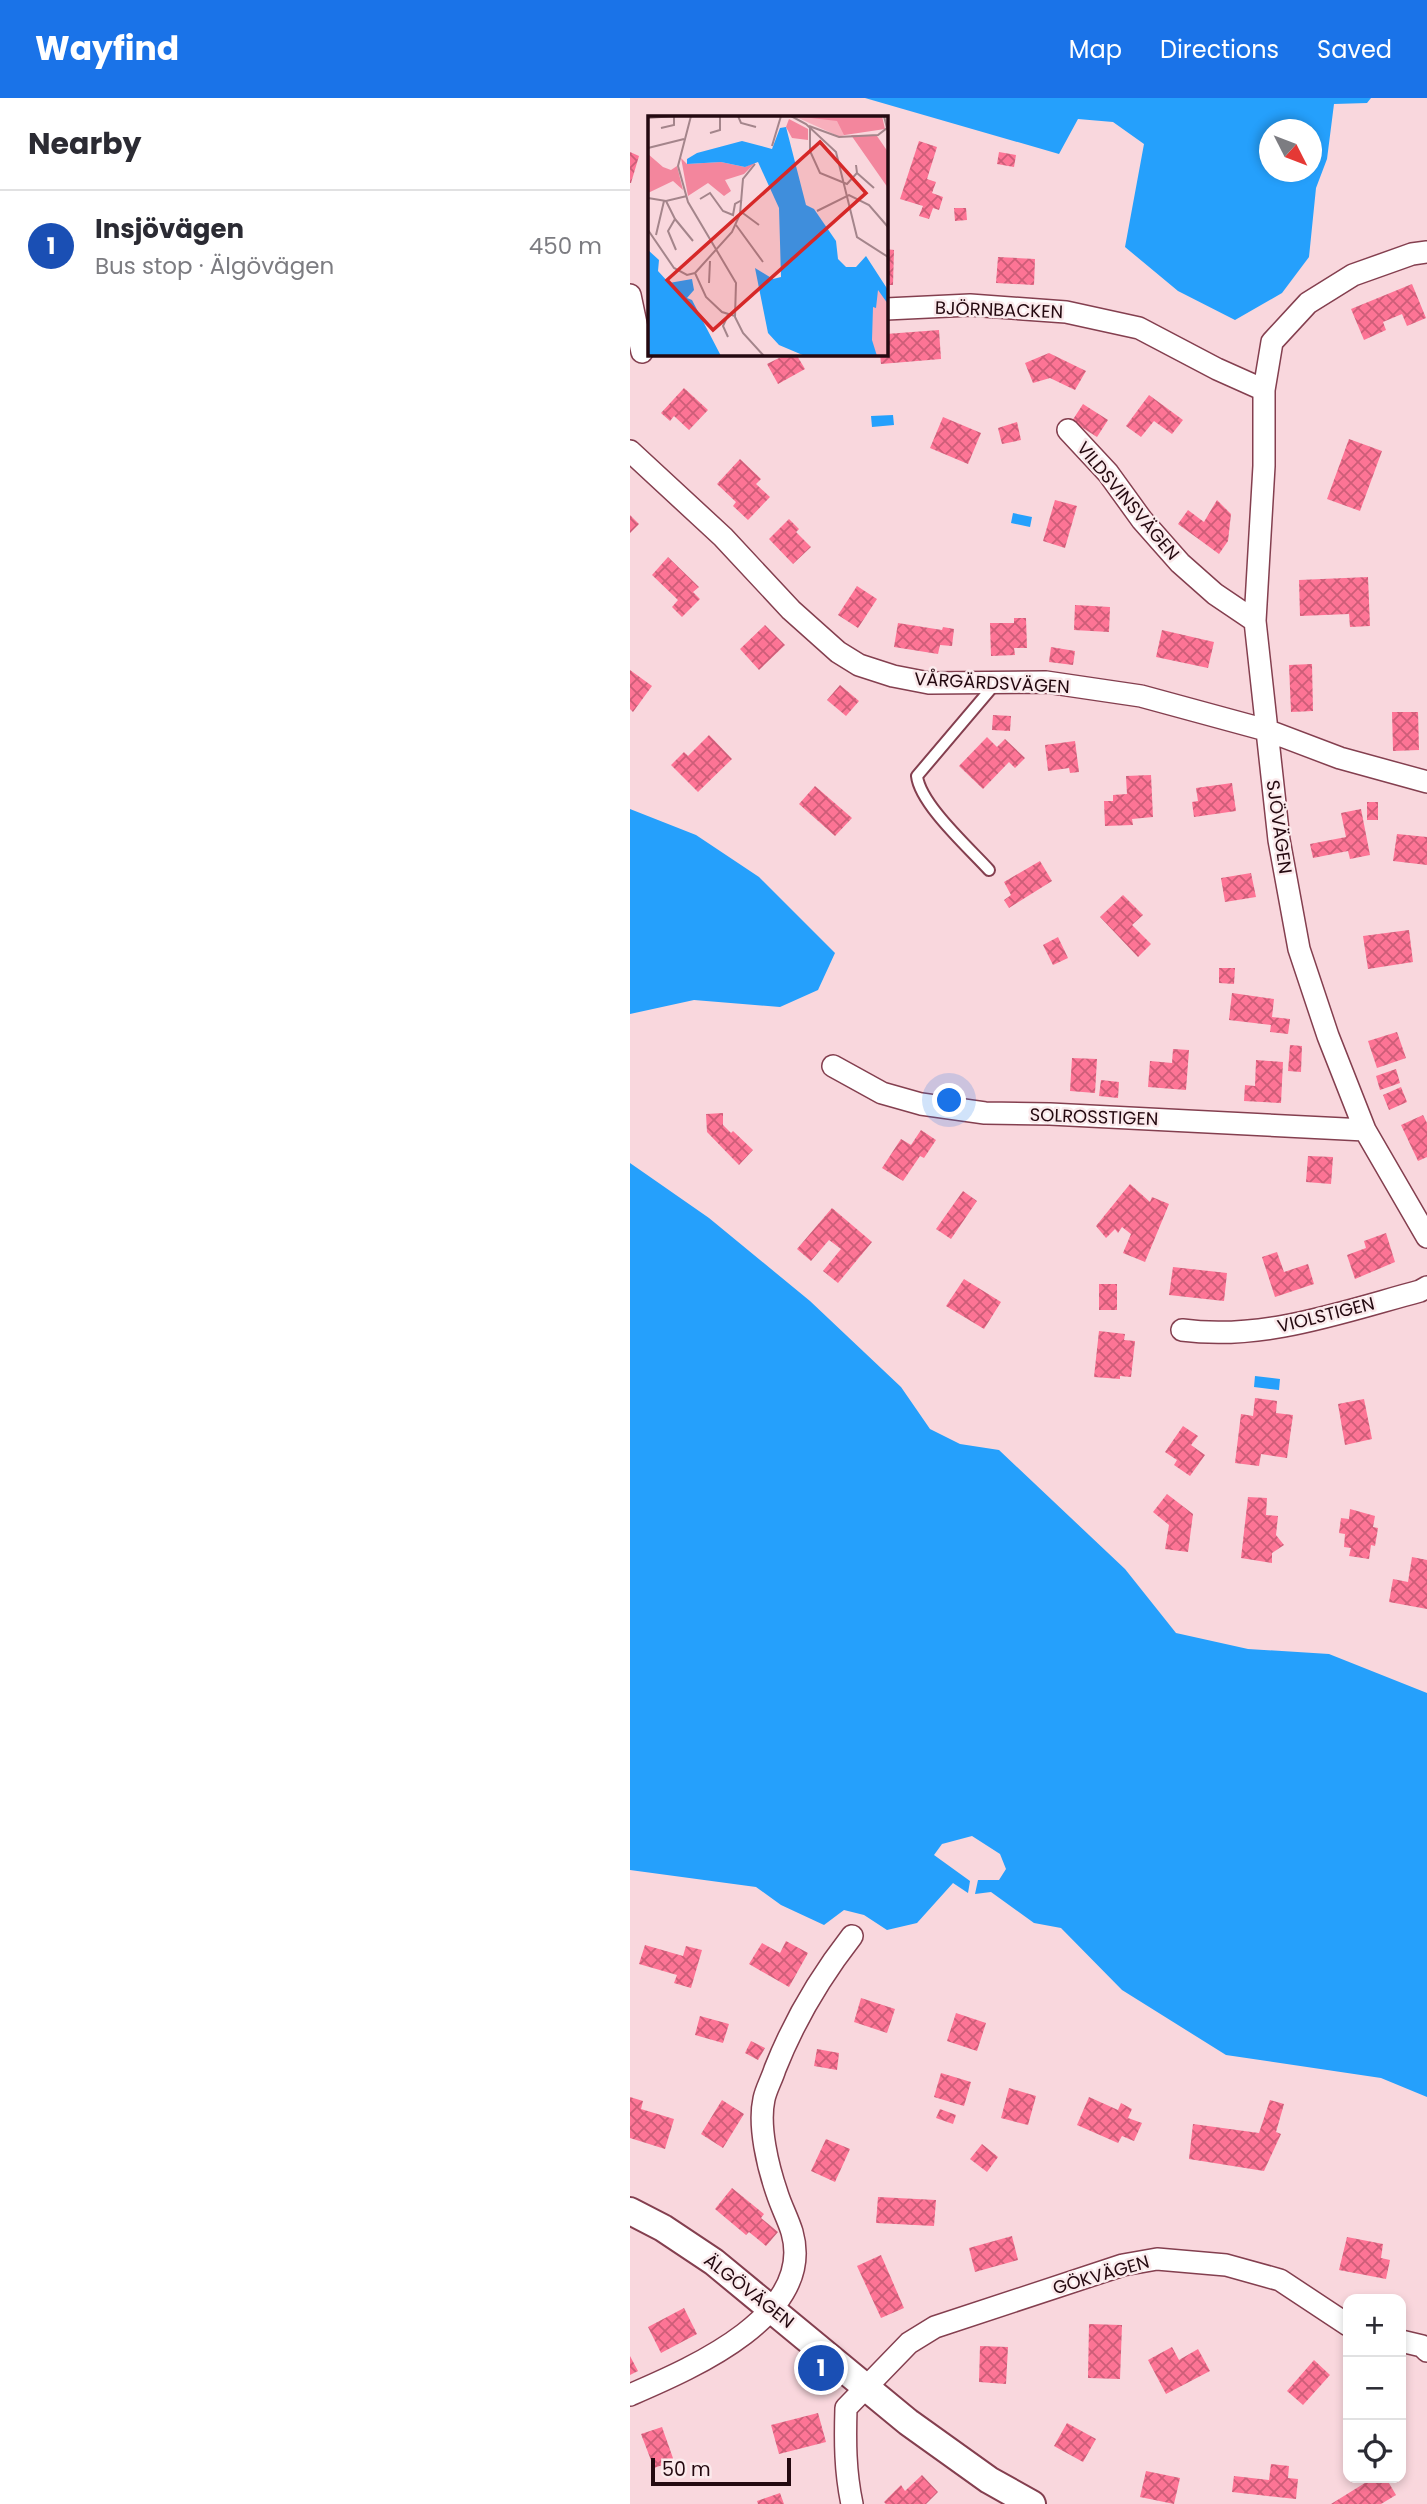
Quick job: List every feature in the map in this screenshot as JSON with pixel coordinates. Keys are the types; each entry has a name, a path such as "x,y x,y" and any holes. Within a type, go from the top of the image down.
{"street":[{"name":"SJÖVÄGEN","path":"1427,252 1412,254 1353,275 1308,303 1272,342 1264,390 1264,466 1255,621 1279,841 1300,949 1328,1036 1365,1130 1427,1237"},
{"path":"630,295 640,355"},
{"name":"BJÖRNBACKEN","path":"887,309 970,305 1066,312 1139,328 1216,369 1264,390"},
{"name":"VILDSVINSVÄGEN","path":"1068,430 1108,473 1142,520 1180,564 1215,594 1255,621"},
{"name":"VÅRGÄRDSVÄGEN","path":"630,451 723,537 791,610 859,665 893,676 929,683 1046,681 1141,696 1266,730 1340,758 1427,782"},
{"name":"SOLROSSTIGEN","path":"833,1066 881,1093 921,1104 985,1113 1365,1130"},
{"name":"VIOLSTIGEN","path":"1182,1330 1213,1334 1284,1328 1420,1292 1427,1287"},
{"path":"630,2395 706,2358 737,2339 773,2308 789,2284 795,2251 793,2233 776,2191 764,2142 764,2100 784,2046 818,1982 852,1936"},
{"name":"ÄLGÖVÄGEN","path":"630,2211 663,2228 714,2262 954,2456 1032,2504"},
{"name":"GÖKVÄGEN","path":"852,2504 846,2477 846,2407 909,2343 935,2328 1123,2265 1157,2259 1226,2265 1280,2280 1343,2322"},
{"path":"1406,2343 1422,2346 1427,2351"}],"lane":[{"path":"989,870 930,805 918,785 917,776 996,682"}],"water":[{"path":"865,98 1371,98 1367,103 1334,104 1327,159 1322,172 1322,119 1259,119 1259,182 1318,182 1309,257 1282,293 1235,320 1178,291 1125,247 1144,144 1113,122 1078,119 1059,154"},
{"path":"893,415 894,425 872,427 871,416"},
{"path":"1013,513 1032,517 1030,527 1011,523"},
{"path":"630,809 696,835 759,877 835,953 818,990 780,1007 694,1000 630,1014"},
{"path":"630,1163 709,1218 810,1301 901,1387 930,1429 960,1444 999,1450 1125,1569 1176,1633 1248,1649 1329,1654 1427,1693 1427,2097 1381,2078 1226,2055 1122,1990 1061,1928 1034,1923 991,1892 975,1894 978,1880 999,1880 1006,1869 1000,1854 972,1836 942,1844 934,1855 970,1881 968,1893 953,1883 917,1923 887,1930 864,1915 844,1910 824,1925 781,1905 756,1887 630,1870"},
{"path":"1255,1376 1280,1379 1279,1390 1254,1387"}],"building":[{"path":"919,141 937,147 927,179 936,182 932,193 943,197 939,210 933,208 929,219 919,216 923,206 900,199"},
{"path":"630,152 639,156 631,183 630,183"},
{"path":"999,152 1016,155 1014,167 997,164"},
{"path":"954,208 966,208 967,220 955,221"},
{"path":"887,249 894,250 893,285 887,285"},
{"path":"998,257 1035,259 1034,285 996,283"},
{"path":"1412,284 1426,318 1407,326 1402,314 1383,322 1386,330 1364,340 1351,309"},
{"path":"939,330 941,359 881,364 880,355 887,355 887,334"},
{"path":"1049,353 1086,371 1075,390 1050,378 1033,383 1025,363"},
{"path":"785,355 797,355 805,369 778,384 767,364"},
{"path":"684,388 708,410 689,430 674,416 670,421 661,413"},
{"path":"1149,395 1183,420 1172,434 1154,421 1141,437 1126,426"},
{"path":"1083,404 1108,420 1097,437 1072,421"},
{"path":"943,417 981,433 968,464 930,448"},
{"path":"1017,422 1021,440 1002,444 998,428"},
{"path":"1349,439 1382,451 1360,511 1327,499"},
{"path":"740,459 761,479 756,484 770,497 748,520 733,506 736,502 717,484"},
{"path":"1055,500 1077,506 1065,548 1043,541"},
{"path":"1217,500 1231,514 1228,541 1219,554 1178,524 1188,510 1204,522"},
{"path":"630,515 639,524 630,533"},
{"path":"789,519 799,529 796,532 811,547 793,564 769,539"},
{"path":"668,557 699,587 693,592 700,599 682,617 672,607 678,600 652,575"},
{"path":"1368,577 1370,626 1350,627 1349,614 1300,616 1299,580"},
{"path":"857,586 877,599 858,628 838,615"},
{"path":"1075,605 1110,607 1109,632 1074,630"},
{"path":"1014,618 1026,618 1027,648 1014,648 1015,655 991,656 990,623 1014,623"},
{"path":"898,623 942,630 943,627 954,629 952,646 940,645 938,654 894,647"},
{"path":"765,625 785,645 759,670 740,649"},
{"path":"1162,630 1214,642 1208,668 1156,657"},
{"path":"1051,647 1075,651 1073,665 1049,662"},
{"path":"1312,664 1313,711 1291,712 1289,665"},
{"path":"630,670 652,686 633,712 630,709"},
{"path":"840,685 859,701 846,716 827,700"},
{"path":"1392,712 1418,712 1419,750 1393,751"},
{"path":"993,715 1011,716 1010,731 992,730"},
{"path":"709,735 732,759 698,792 671,765 684,752 688,756"},
{"path":"987,737 997,747 1005,739 1025,758 1015,768 1009,762 983,789 959,766"},
{"path":"1075,741 1079,772 1070,773 1069,768 1048,771 1045,745"},
{"path":"1151,775 1153,817 1132,819 1133,825 1105,826 1104,801 1113,801 1113,795 1127,794 1126,776"},
{"path":"1232,783 1236,811 1194,817 1192,802 1198,801 1196,788"},
{"path":"815,786 852,818 835,836 799,804"},
{"path":"1367,802 1378,802 1378,820 1367,820"},
{"path":"1361,809 1370,855 1350,859 1348,851 1313,858 1310,844 1346,837 1341,813"},
{"path":"1397,834 1427,837 1427,865 1393,861"},
{"path":"1040,861 1052,881 1009,908 1004,900 1011,895 1004,882"},
{"path":"1251,873 1256,897 1225,902 1221,878"},
{"path":"1123,895 1143,915 1132,925 1151,944 1138,957 1100,917"},
{"path":"1409,930 1413,962 1368,969 1363,936"},
{"path":"1058,937 1068,958 1053,965 1043,945"},
{"path":"1219,968 1235,968 1234,984 1219,983"},
{"path":"1232,993 1274,999 1272,1017 1290,1019 1288,1034 1270,1032 1271,1025 1229,1020"},
{"path":"1397,1032 1406,1058 1377,1068 1368,1041"},
{"path":"1290,1045 1302,1046 1301,1072 1288,1071"},
{"path":"1173,1049 1189,1050 1186,1090 1148,1087 1150,1061 1172,1063"},
{"path":"1072,1058 1097,1059 1095,1093 1070,1091"},
{"path":"1256,1060 1283,1062 1281,1103 1244,1101 1245,1085 1255,1086"},
{"path":"1396,1069 1400,1083 1380,1090 1376,1076"},
{"path":"1101,1080 1119,1082 1118,1098 1099,1096"},
{"path":"1401,1087 1407,1102 1389,1110 1383,1095"},
{"path":"723,1113 723,1125 753,1150 739,1165 707,1132 706,1114"},
{"path":"1423,1115 1427,1123 1427,1157 1418,1161 1401,1125"},
{"path":"921,1130 936,1140 924,1158 920,1156 903,1181 882,1168 901,1139 911,1145"},
{"path":"1308,1156 1333,1157 1331,1184 1306,1182"},
{"path":"1130,1184 1150,1202 1152,1197 1169,1204 1145,1262 1123,1253 1131,1234 1122,1227 1118,1233 1115,1229 1106,1238 1096,1226"},
{"path":"963,1191 977,1201 951,1239 936,1229"},
{"path":"832,1208 872,1242 838,1283 823,1271 841,1249 829,1240 811,1261 797,1249"},
{"path":"1386,1233 1395,1262 1355,1279 1347,1255 1366,1248 1364,1241"},
{"path":"1277,1252 1284,1272 1308,1264 1314,1284 1275,1297 1262,1257"},
{"path":"1173,1267 1227,1273 1224,1301 1169,1295"},
{"path":"964,1279 1001,1302 984,1329 946,1306"},
{"path":"1099,1284 1117,1284 1117,1310 1099,1310"},
{"path":"1099,1331 1125,1334 1124,1340 1135,1341 1131,1377 1094,1377"},
{"path":"1255,1398 1277,1401 1276,1413 1293,1415 1287,1458 1261,1454 1259,1466 1235,1463 1241,1414 1253,1416"},
{"path":"1364,1399 1372,1439 1345,1445 1338,1404"},
{"path":"1183,1426 1198,1436 1191,1445 1205,1455 1190,1476 1174,1465 1177,1460 1165,1452"},
{"path":"1167,1494 1193,1514 1188,1552 1165,1549 1169,1525 1153,1512"},
{"path":"1248,1497 1267,1498 1266,1515 1278,1516 1276,1535 1284,1545 1272,1553 1272,1563 1241,1558"},
{"path":"1350,1509 1375,1516 1373,1527 1378,1528 1375,1546 1371,1545 1369,1559 1349,1556 1351,1548 1344,1547 1345,1534 1339,1533 1341,1518 1349,1519"},
{"path":"1412,1557 1427,1560 1427,1609 1389,1602 1393,1579 1408,1582"},
{"path":"786,1941 808,1953 789,1987 749,1964 762,1943 780,1953"},
{"path":"645,1945 683,1956 686,1946 702,1950 691,1988 674,1983 677,1975 639,1964"},
{"path":"861,1998 895,2009 887,2033 854,2022"},
{"path":"956,2013 986,2023 977,2051 947,2041"},
{"path":"700,2016 729,2024 723,2043 695,2035"},
{"path":"751,2041 765,2048 758,2060 745,2053"},
{"path":"817,2049 839,2053 837,2070 814,2066"},
{"path":"941,2073 971,2082 964,2106 934,2097"},
{"path":"1009,2088 1036,2096 1028,2125 1001,2118"},
{"path":"630,2097 643,2101 641,2109 674,2119 665,2149 630,2138"},
{"path":"1089,2097 1118,2110 1121,2103 1132,2109 1128,2118 1142,2123 1134,2141 1122,2136 1118,2143 1077,2125"},
{"path":"722,2100 744,2114 723,2148 701,2134"},
{"path":"1270,2100 1284,2104 1276,2132 1281,2134 1264,2171 1189,2159 1193,2124 1259,2133"},
{"path":"940,2109 956,2115 953,2124 936,2118"},
{"path":"826,2139 850,2149 835,2182 811,2171"},
{"path":"982,2144 998,2157 987,2172 970,2159"},
{"path":"732,2188 764,2214 761,2218 778,2232 766,2246 749,2232 746,2235 715,2209"},
{"path":"878,2197 936,2200 934,2226 876,2223"},
{"path":"1012,2236 1018,2260 975,2272 969,2248"},
{"path":"1347,2237 1383,2244 1381,2258 1390,2260 1386,2279 1339,2270"},
{"path":"881,2255 904,2308 881,2318 857,2266"},
{"path":"684,2308 697,2334 661,2353 648,2327"},
{"path":"1089,2324 1122,2325 1120,2379 1088,2378"},
{"path":"980,2346 1008,2347 1006,2384 979,2382"},
{"path":"1172,2347 1179,2360 1198,2349 1210,2371 1166,2394 1148,2360"},
{"path":"630,2356 638,2371 630,2375"},
{"path":"1314,2360 1330,2375 1303,2405 1287,2391"},
{"path":"818,2413 826,2442 779,2454 771,2425"},
{"path":"1067,2423 1096,2439 1083,2462 1054,2446"},
{"path":"662,2427 674,2461 654,2468 641,2434"},
{"path":"1271,2464 1289,2466 1288,2478 1298,2479 1296,2499 1232,2492 1234,2476 1269,2480"},
{"path":"1146,2471 1180,2478 1174,2504 1140,2497"},
{"path":"922,2475 938,2492 926,2504 884,2502 901,2485 905,2491"},
{"path":"1365,2483 1389,2483 1396,2495 1381,2504 1331,2504"},
{"path":"780,2493 784,2504 758,2504 757,2501"}],"place":[{"name":"Insjövägen","path":"821,2368"}]}
